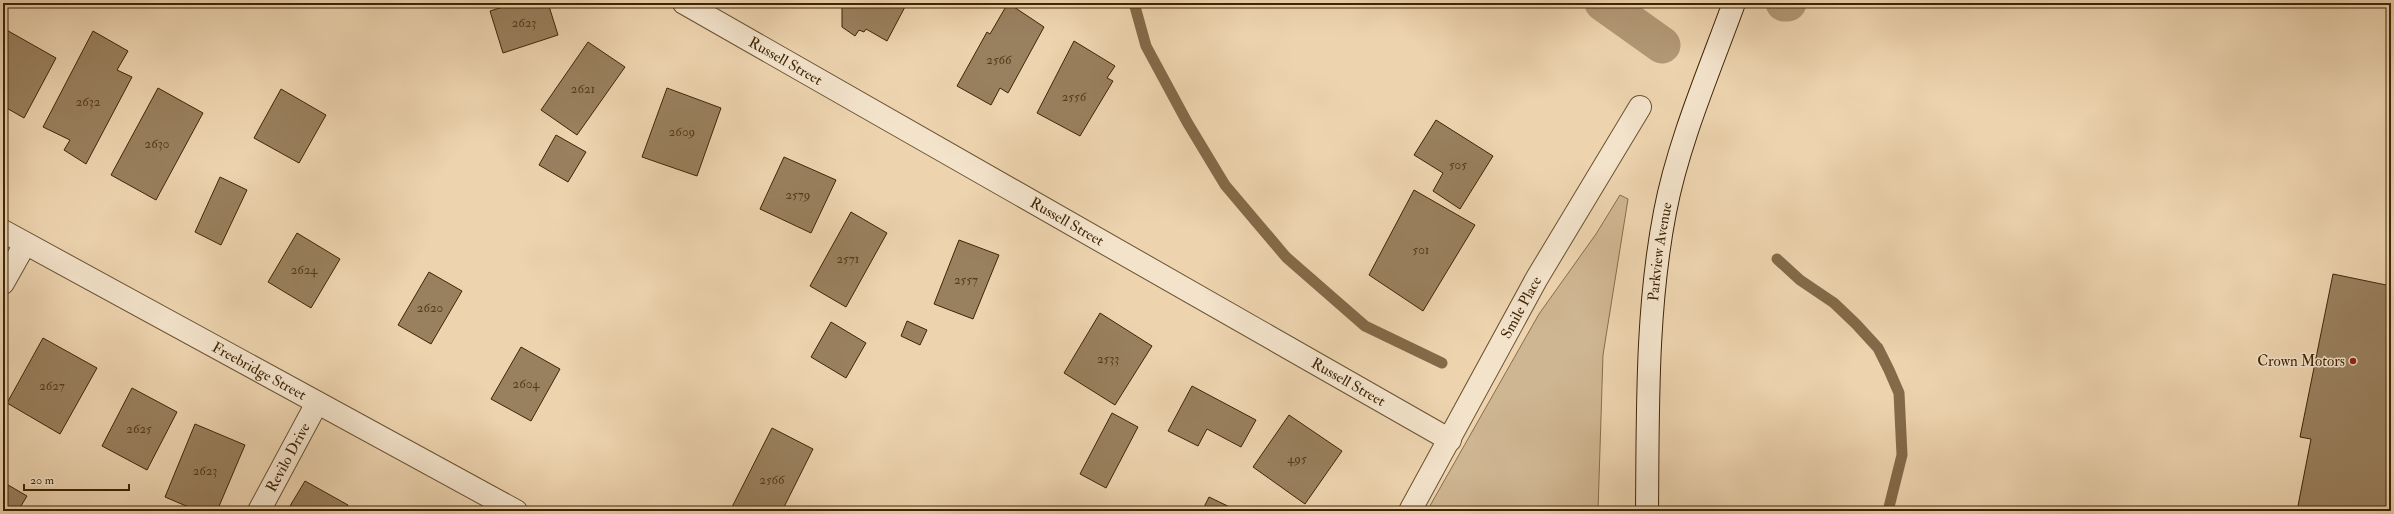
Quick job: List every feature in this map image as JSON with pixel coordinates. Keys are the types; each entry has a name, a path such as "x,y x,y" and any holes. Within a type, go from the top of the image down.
{"street":[{"name":"Russell Street","path":"684,3 1450,440"},
{"name":"Parkview Avenue","path":"1647,511 1649,361 1665,212 1700,93 1734,3"},
{"name":"Smile Place","path":"1410,511 1537,278 1640,107"},
{"name":"Freebridge Street","path":"3,231 516,511"},
{"path":"3,283 25,244"},
{"name":"Revilo Drive","path":"259,511 317,403"}],"shaded area":[{"path":"1620,195 1628,199 1603,355 1598,511 1427,511 1539,314 1596,234"}],"building":[{"path":"516,3 548,3 558,35 503,53 490,11"},
{"path":"845,3 907,3 887,41 866,29 864,32 859,30 855,36 842,27 842,8"},
{"path":"1008,3 1044,27 1008,93 1000,88 991,105 957,86 987,32 990,34"},
{"path":"3,28 56,58 24,118 3,106"},
{"path":"93,31 128,51 117,70 132,77 86,164 64,150 70,140 43,127"},
{"path":"1074,41 1115,66 1107,78 1113,81 1080,136 1037,113"},
{"path":"588,42 625,67 577,135 541,110"},
{"path":"158,88 203,113 156,200 111,175"},
{"path":"667,88 721,108 697,176 642,157"},
{"path":"281,89 326,115 299,163 254,138"},
{"path":"1436,120 1493,156 1460,209 1433,191 1443,173 1414,155"},
{"path":"556,135 586,152 568,182 539,165"},
{"path":"784,157 836,180 811,233 760,209"},
{"path":"220,177 247,190 221,245 195,232"},
{"path":"1414,190 1475,225 1423,311 1369,275"},
{"path":"851,212 887,233 846,307 810,286"},
{"path":"297,233 340,259 311,308 268,282"},
{"path":"959,240 999,255 973,319 934,304"},
{"path":"429,272 462,291 431,344 398,325"},
{"name":"Crown Motors","path":"2333,274 2391,286 2391,511 2297,511 2311,439 2300,437"},
{"path":"1100,313 1152,346 1115,405 1064,373"},
{"path":"907,321 927,330 920,345 901,336"},
{"path":"831,322 866,343 846,378 811,357"},
{"path":"43,338 97,368 60,434 7,403"},
{"path":"521,347 560,369 531,421 491,399"},
{"path":"1192,386 1256,420 1241,447 1207,429 1198,446 1168,431"},
{"path":"132,388 177,412 147,470 102,446"},
{"path":"1112,413 1138,427 1106,488 1080,474"},
{"path":"1289,415 1342,451 1305,504 1253,467"},
{"path":"195,424 245,445 217,511 198,511 165,497"},
{"path":"772,428 813,449 782,511 730,511"},
{"path":"305,481 348,505 346,511 287,511"},
{"path":"3,482 27,496 18,511 3,511"},
{"path":"1209,497 1238,511 1202,511"}],"waterway":[{"path":"1134,3 1146,46 1187,122 1225,185 1286,257 1365,326 1442,363"},
{"path":"1603,3 1662,45"},
{"path":"1777,259 1800,280 1834,303 1856,324 1878,348 1889,370 1899,393 1902,455 1888,511"}],"place":[{"name":"Crown Motors","path":"2353,361"}]}
